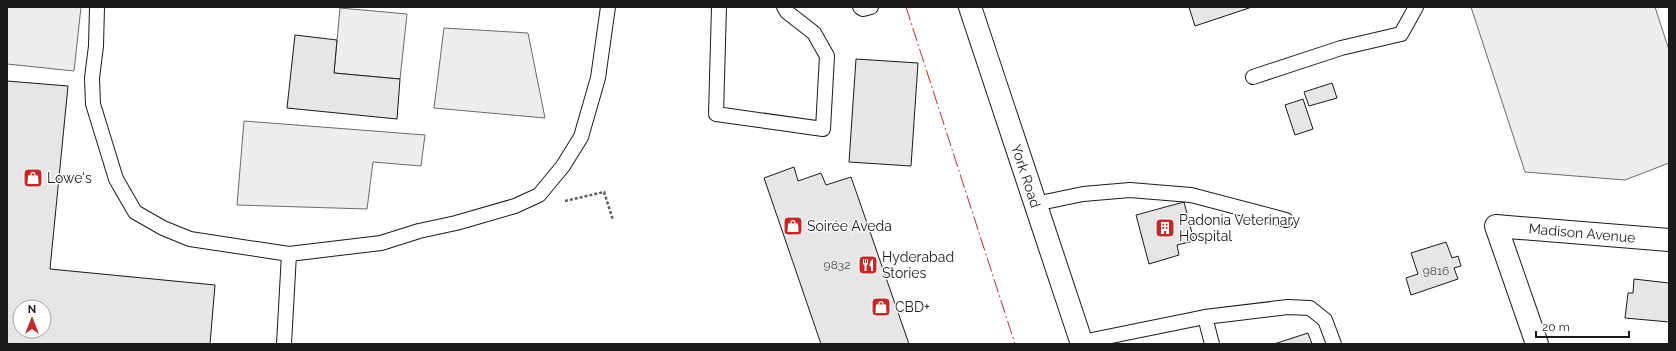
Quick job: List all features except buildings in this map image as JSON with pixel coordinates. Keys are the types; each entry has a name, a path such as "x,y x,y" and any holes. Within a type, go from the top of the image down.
{"main road":[{"name":"York Road","path":"970,7 1082,343"},
{"name":"Madison Avenue","path":"1537,344 1496,226 1669,240"}],"lane":[{"path":"97,7 96,46 92,78 93,104 116,179 135,212 163,228 190,239 289,254 381,243 419,231 456,223 515,206 539,194 563,166 580,137 598,78 608,7"},
{"path":"719,7 716,114 823,129 827,56 814,33 787,12 784,7"},
{"path":"860,7 863,9 871,7"},
{"path":"1252,77 1342,48 1401,34 1416,7"},
{"path":"1035,204 1083,194 1130,190 1192,194 1286,220"},
{"path":"284,344 289,254"},
{"path":"1082,343 1205,317 1288,307 1310,308 1325,320 1334,344"},
{"path":"1205,317 1212,344"}],"path":[{"path":"539,194 554,203 604,192 613,220"}],"shaded area":[{"path":"7,7 81,7 74,71 7,64"},
{"path":"1471,7 1655,7 1669,50 1669,163 1625,180 1525,172"},
{"path":"340,8 407,14 400,79 334,73"},
{"path":"444,28 528,33 545,118 434,108"},
{"path":"244,121 425,135 421,166 373,162 367,209 237,205"}],"power":[{"path":"906,7 1015,344"}],"place":[{"name":"Lowe's","path":"33,178"},
{"name":"Soirée Aveda","path":"793,226"},
{"name":"Padonia Veterinary Hospital","path":"1165,228"},
{"name":"Hyderabad Stories","path":"868,265"},
{"name":"CBD+","path":"881,307"}]}
